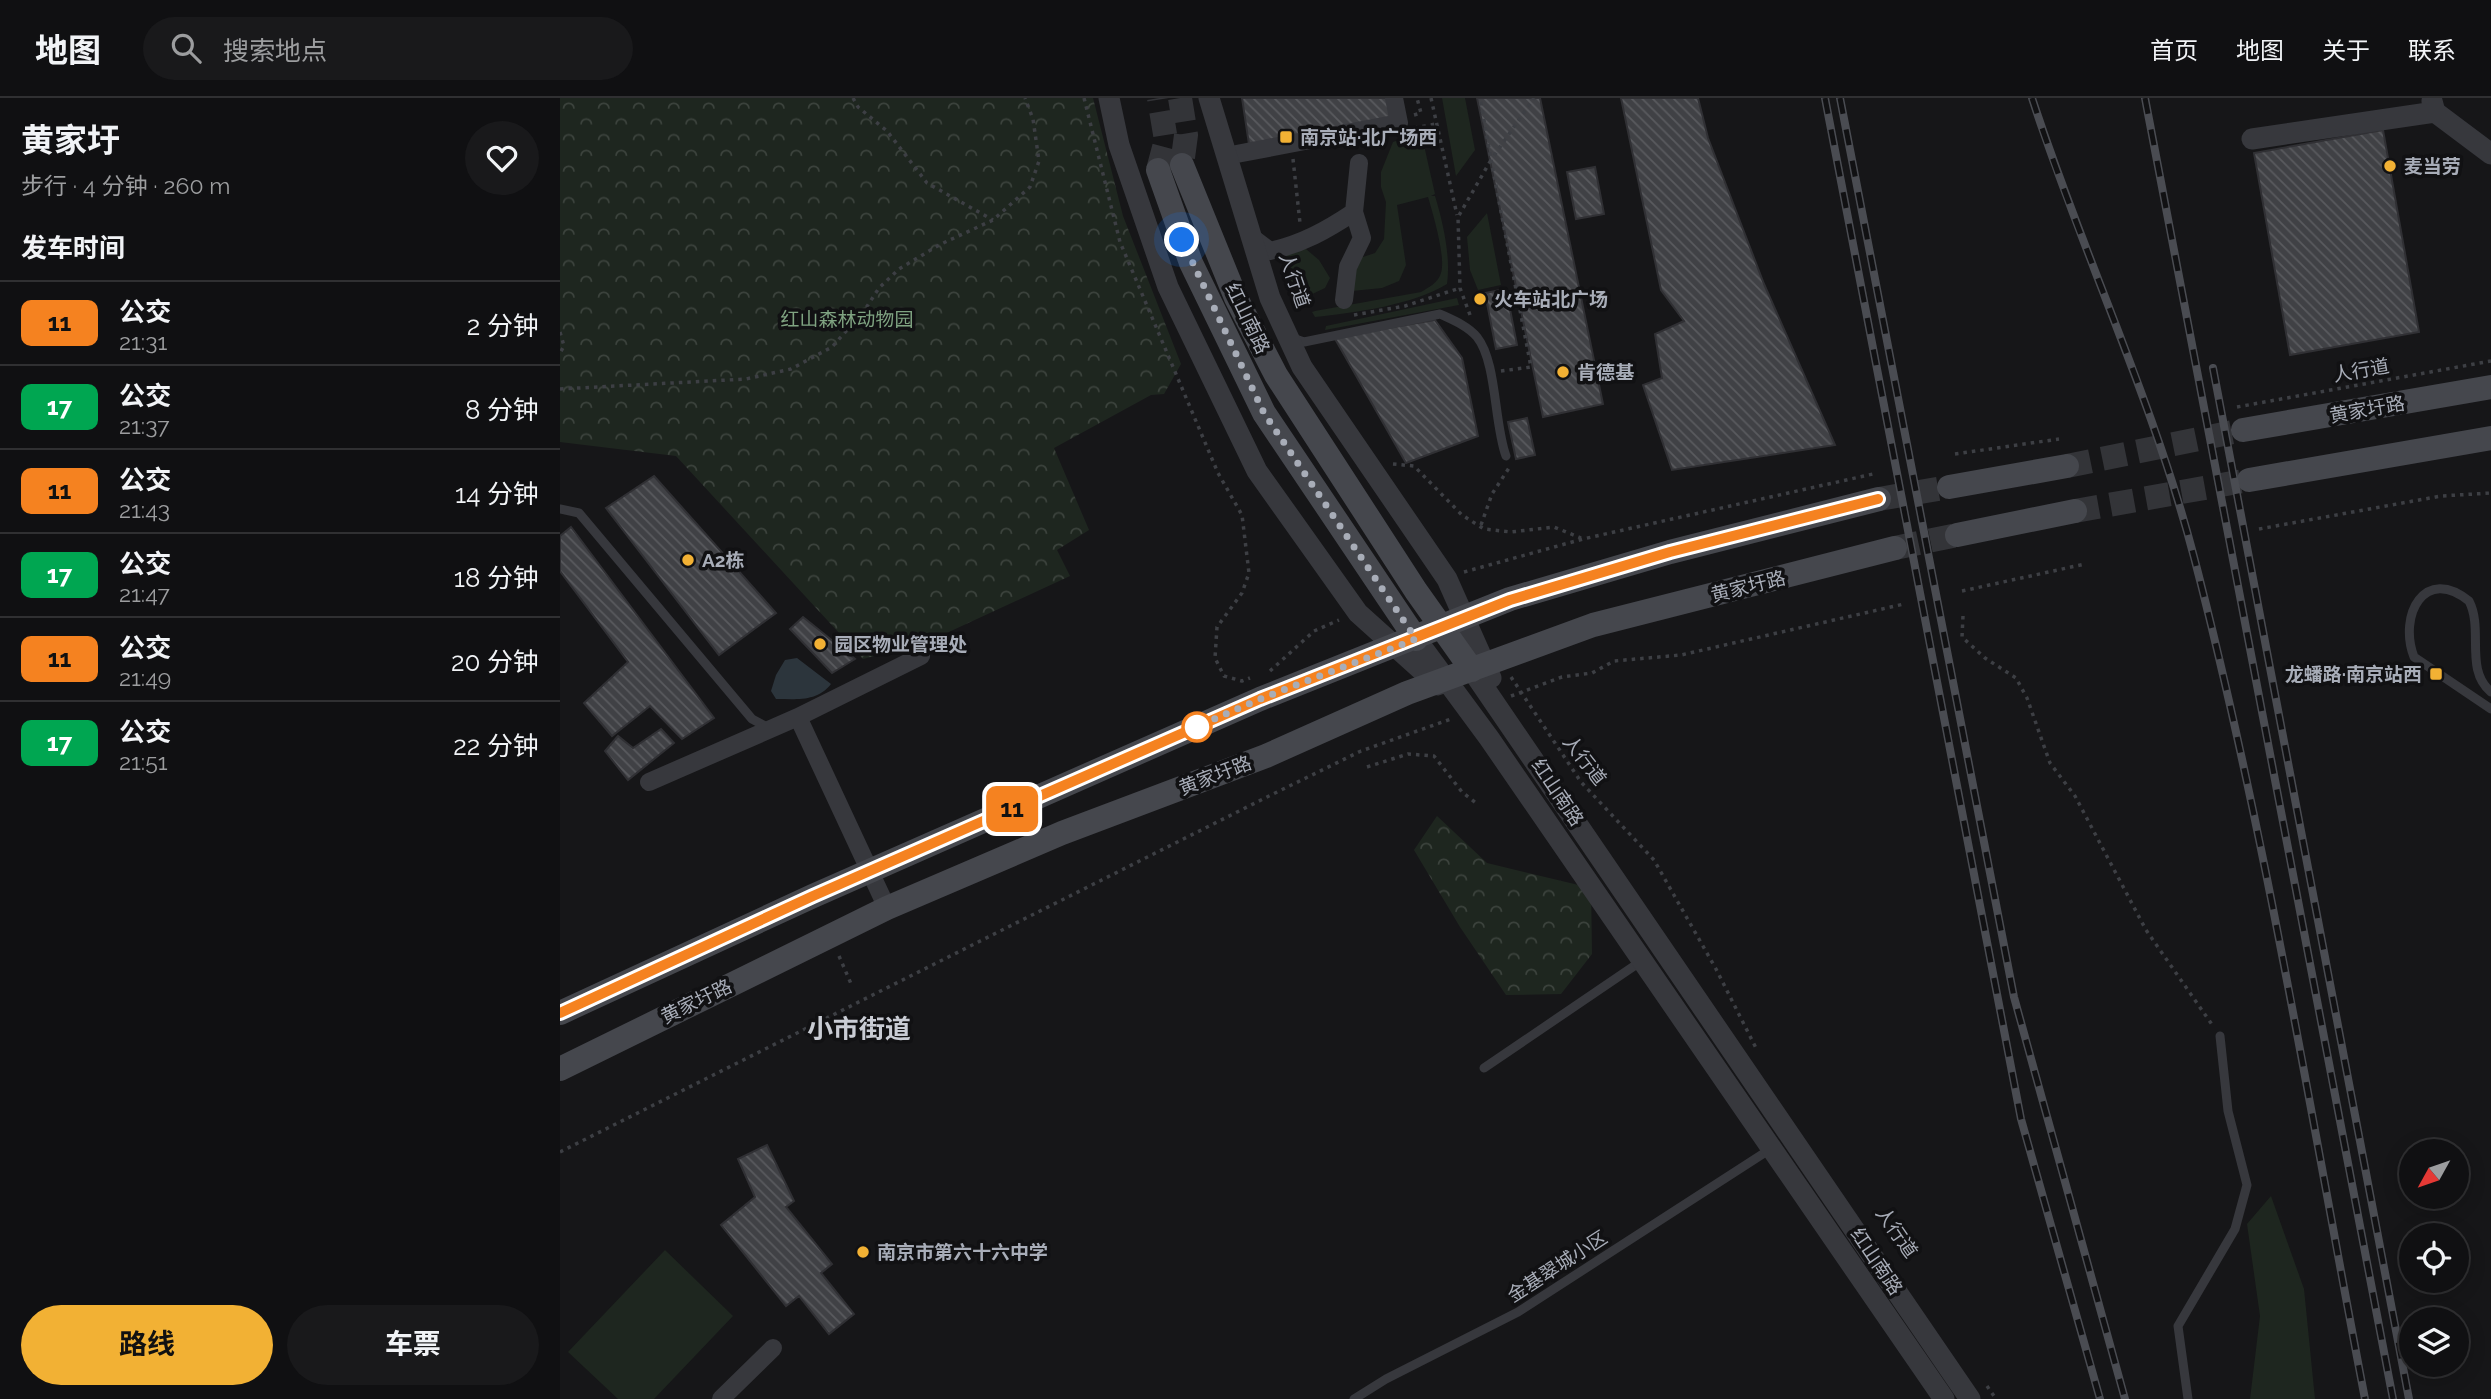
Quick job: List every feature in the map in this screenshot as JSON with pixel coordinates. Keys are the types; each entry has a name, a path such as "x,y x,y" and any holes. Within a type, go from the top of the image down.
{"main road":[{"name":"红山南路","path":"1406,643 1264,413 1191,263 1170,168 1276,375 1453,624 1486,665"},
{"name":"黄家圩路","path":"2240,419 2491,387"},
{"path":"2249,480 2491,438"},
{"path":"1949,487 2067,466"},
{"path":"560,1013 871,871 1260,699 1510,600 1670,552 1878,499"},
{"path":"1957,535 2075,511"},
{"name":"黄家圩路","path":"560,1069 887,908 1062,833 1266,756 1392,699 1593,625 1895,548"}],"street":[{"path":"1109,98 1119,145 1168,287 1257,471 1358,613 1406,643"},
{"path":"1209,98 1270,298 1302,367 1447,579 1453,624"},
{"path":"1226,156 1399,123 1394,98"},
{"path":"2252,139 2433,105 2491,154"},
{"path":"1345,309 1343,286 1348,267 1362,238 1354,212 1359,163"},
{"path":"1250,236 1270,251 1295,246 1324,232 1354,212"},
{"name":"红山南路","path":"1406,643 1467,709 1944,1399"},
{"path":"649,782 799,717 920,656"},
{"path":"1486,665 1511,696 1514,727"},
{"name":"红山南路","path":"1486,665 1514,727 1970,1399"},
{"path":"799,717 887,908"},
{"path":"721,1399 773,1348"}],"lane":[{"path":"1289,336 1304,342 1440,314 1471,330 1480,340 1490,372 1500,438 1506,456"},
{"path":"560,509 579,513 752,719 767,727"},
{"path":"2491,692 2479,676 2476,620 2469,601 2449,590 2425,594 2416,601 2411,610 2410,647 2414,657 2491,709"},
{"path":"1484,1068 1640,962"},
{"path":"2188,1399 2178,1326 2235,1229 2247,1185 2228,1111 2220,1036"},
{"name":"金基翠城小区","path":"1354,1399 1385,1379 1518,1312 1772,1148"}],"path":[{"path":"853,98 858,107 887,131 927,183 993,220"},
{"path":"560,389 746,379 791,369 832,347 864,311 879,288 899,269 939,245 993,220 1030,187 1039,161 1033,119 1025,98"},
{"path":"1431,98 1458,217 1460,288 1469,313 1471,330"},
{"path":"1480,98 1531,367 1490,372"},
{"path":"1458,217 1491,160 1534,98"},
{"path":"1410,129 1436,124"},
{"path":"1290,228 1302,222 1292,153"},
{"path":"1345,309 1405,306 1460,288"},
{"path":"560,332 564,346 560,353"},
{"name":"人行道","path":"2240,419 2491,362"},
{"path":"1955,454 2059,439"},
{"path":"1481,525 1492,494 1511,464 1506,456"},
{"path":"1389,463 1414,466 1462,515 1484,529 1511,532 1554,527 1583,539"},
{"path":"2259,528 2441,496 2491,493"},
{"path":"1962,591 2085,564"},
{"path":"1511,696 1562,677 1592,673 1614,660 1681,655 1904,604"},
{"path":"1963,616 1962,637 1985,658 2016,678 2027,698 2050,763 2075,796 2146,930 2220,1036"},
{"name":"人行道","path":"1486,665 1581,782 1654,860 1716,969 1759,1054"},
{"path":"560,1152 1361,751 1467,709"},
{"path":"1367,767 1408,754 1434,756 1462,792 1476,803"},
{"path":"1980,1376 1996,1399"}],"green space":[{"name":"红山森林动物园","path":"560,98 1093,98 1123,216 1181,364 1164,394 1151,395 1054,448 1089,530 1057,550 1070,576 925,643 863,659 676,456 560,442"},
{"path":"1442,98 1465,98 1475,150 1456,176"},
{"path":"1421,132 1435,194 1431,196 1435,196 1446,240 1447,284 1401,303 1315,317 1312,312 1315,311 1421,292 1440,276 1440,246 1428,197 1397,205 1406,265 1399,281 1382,288 1352,291 1354,271 1360,258 1375,253 1384,239 1386,202 1381,187 1381,172 1393,142"},
{"path":"1487,213 1501,285 1478,290 1470,270 1467,237"},
{"path":"1306,249 1319,260 1330,278 1325,288 1306,297 1289,289 1282,260 1285,251"},
{"path":"1457,298 1459,305 1325,330 1326,326"},
{"path":"1437,816 1487,863 1591,888 1592,954 1561,994 1506,995 1460,927 1414,850"},
{"path":"2271,1196 2304,1289 2315,1399 2250,1399 2260,1316 2247,1224"},
{"path":"665,1250 733,1316 654,1399 618,1399 568,1352"}],"shaded area":[{"path":"797,658 831,684 813,697 776,699 771,691 776,675 785,660"}],"building":[{"name":"南京站·北广场西","path":"1242,98 1394,98 1399,123 1250,151"},
{"path":"1477,98 1540,98 1603,404 1543,417"},
{"path":"1621,98 1698,98 1708,138 1764,284 1835,445 1672,470 1643,385 1662,378 1655,334 1684,321 1661,290"},
{"path":"2383,130 2419,332 2290,355 2254,153"},
{"path":"1595,167 1604,214 1576,219 1567,172"},
{"path":"1506,289 1517,345 1496,349 1485,293"},
{"path":"1435,320 1462,358 1478,436 1406,463 1334,337"},
{"path":"1527,418 1535,455 1516,459 1508,422"},
{"name":"A2栋","path":"654,476 776,613 719,655 606,508"},
{"path":"571,527 714,718 682,739 650,706 612,736 584,703 628,662 560,571 560,536"},
{"name":"园区物业管理处","path":"803,617 855,659 832,673 790,629"},
{"path":"661,729 674,743 628,780 605,751 618,736 633,748"},
{"path":"767,1145 794,1201 786,1207 832,1264 821,1273 854,1314 829,1334 799,1296 786,1306 721,1225 755,1197 738,1159"}],"tunnel":[{"path":"1158,170 1166,140 1159,98"},
{"path":"1180,98 1186,135 1182,165"},
{"path":"2067,466 2243,430"},
{"path":"2075,511 2249,480"},
{"path":"1879,499 1949,487"},
{"path":"1895,548 1957,535"}],"railway":[{"path":"1825,98 2021,1119 2100,1399"},
{"path":"1840,98 2014,997 2125,1399"},
{"path":"2032,98 2138,383 2194,557 2266,871 2365,1399"},
{"path":"2145,98 2393,1399"},
{"path":"2213,368 2409,1399"}],"bus line":[{"name":"11","path":"560,1013 813,896 1260,699 1510,600 1670,552 1878,499"}],"place":[{"name":"南京站·北广场西","path":"1286,137"},
{"name":"麦当劳","path":"2390,166"},
{"name":"火车站北广场","path":"1480,299"},
{"name":"肯德基","path":"1563,372"},
{"name":"A2栋","path":"688,560"},
{"name":"园区物业管理处","path":"820,644"},
{"name":"龙蟠路·南京站西","path":"2436,674"},
{"name":"南京市第六十六中学","path":"863,1252"}],"district":[{"name":"小市街道","path":"859,1029"}],"route":[{"path":"1182,240 1264,413 1375,583 1416,639 1260,699 1187,731 1197,727"}]}
